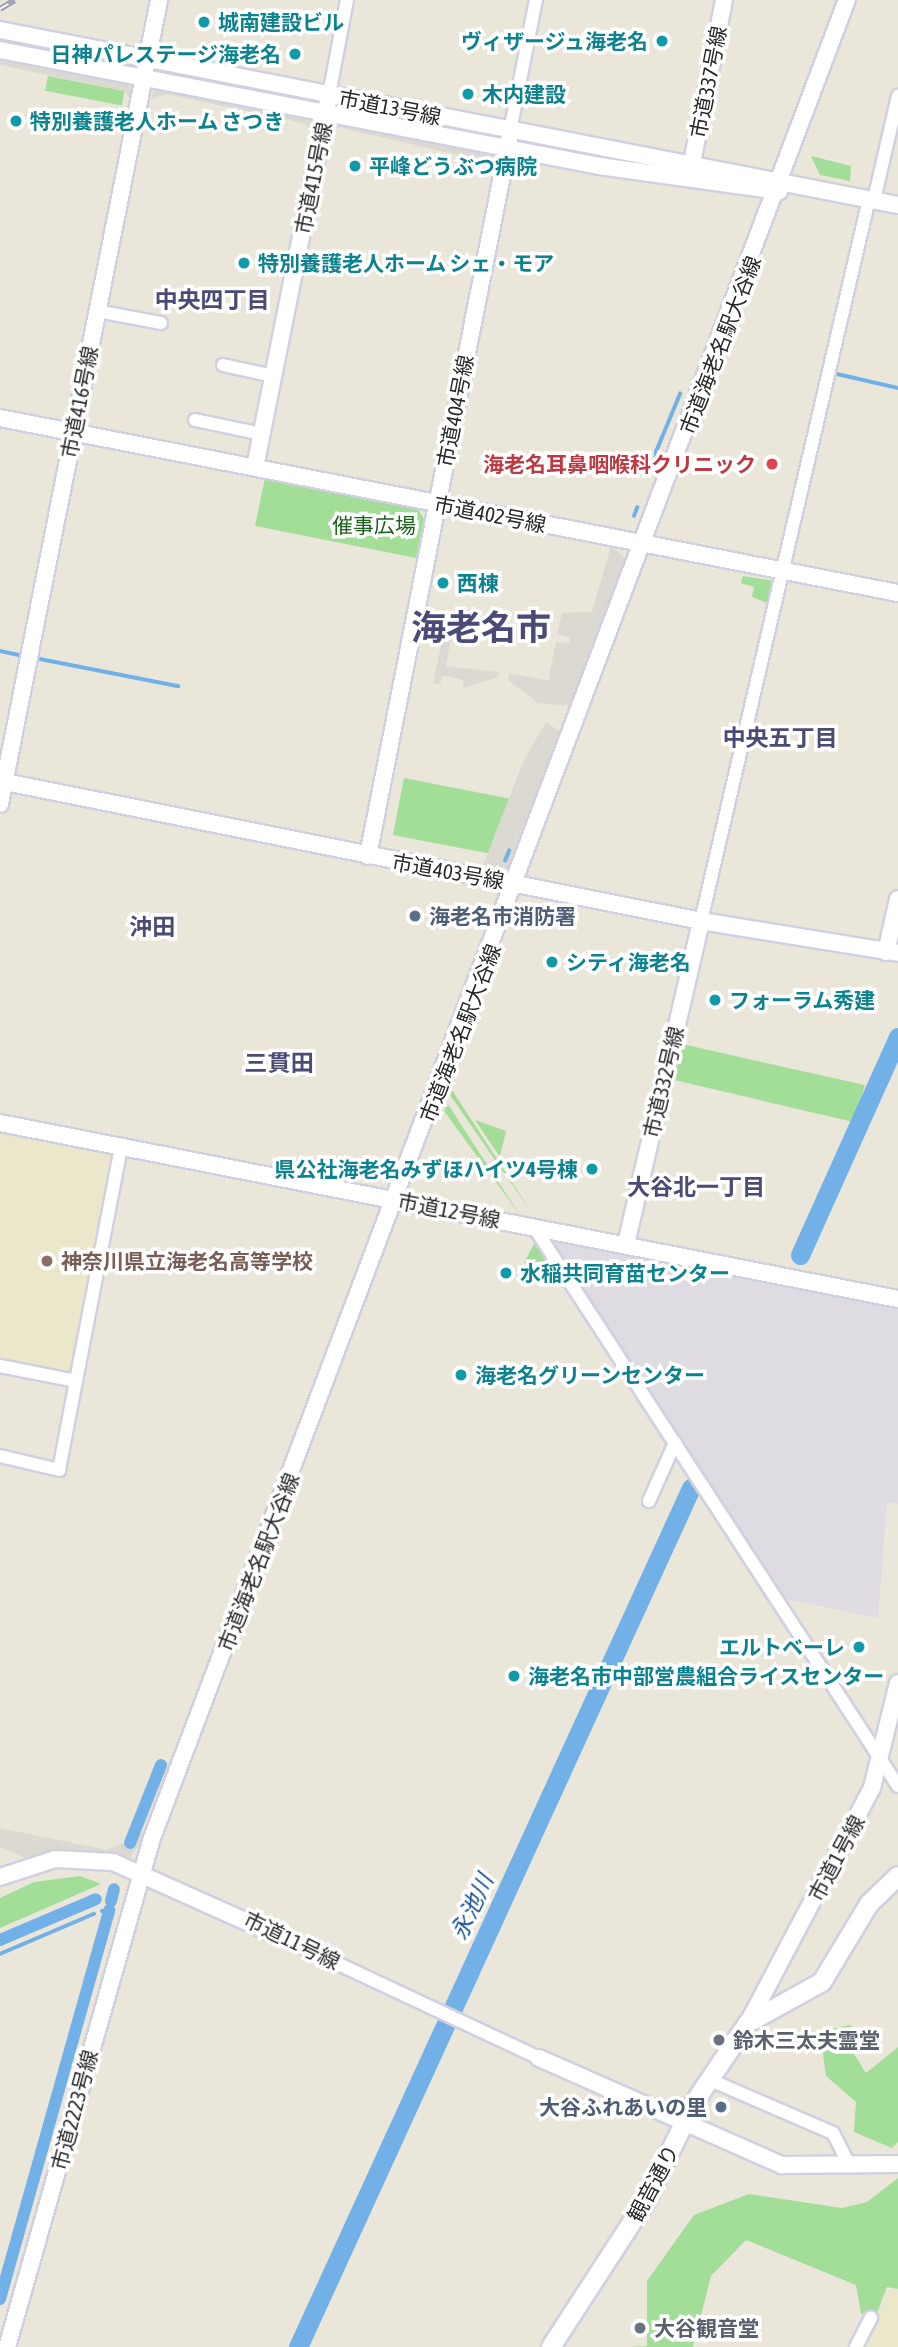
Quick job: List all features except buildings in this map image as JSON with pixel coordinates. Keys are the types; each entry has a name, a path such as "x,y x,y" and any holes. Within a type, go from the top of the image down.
{"main road":[{"name":"観音通り","path":"551,2347 647,2199 708,2079 748,2023 822,1982 869,1904 898,1876"}],"street":[{"name":"市道416号線","path":"0,804 2,781 159,0"},
{"path":"329,95 347,0"},
{"path":"510,131 536,0"},
{"name":"市道337号線","path":"692,163 724,0"},
{"name":"市道海老名駅大谷線","path":"783,184 847,0"},
{"name":"市道海老名駅大谷線","path":"140,1873 644,545 783,184 859,0"},
{"name":"市道13号線","path":"0,30 510,131 692,163 783,184"},
{"name":"市道13号線","path":"0,50 507,148 783,184"},
{"name":"市道415号線","path":"255,467 329,95"},
{"path":"701,921 898,96"},
{"name":"市道404号線","path":"368,856 510,131"},
{"path":"783,184 898,205"},
{"path":"97,311 161,323"},
{"path":"223,365 273,376"},
{"name":"市道402号線","path":"0,418 898,593"},
{"path":"195,420 262,434"},
{"name":"市道403号線","path":"2,781 701,921 892,953"},
{"path":"892,953 898,899"},
{"name":"市道332号線","path":"626,1244 701,921"},
{"name":"市道12号線","path":"0,1123 898,1299"},
{"path":"0,1456 60,1470 121,1147"},
{"path":"534,1227 898,1786"},
{"path":"0,1366 76,1381"},
{"path":"649,1501 675,1443"},
{"name":"市道1号線","path":"748,2023 858,1818 881,1761 898,1683"},
{"path":"0,1877 77,1858 140,1873"},
{"path":"0,1884 57,1867 140,1873"},
{"name":"市道11号線","path":"140,1873 539,2058 686,2119 782,2165 848,2162 898,2164"},
{"name":"市道2223号線","path":"8,2347 140,1873"},
{"path":"708,2079 833,2133 848,2162"},
{"path":"856,2347 871,2318"}],"shaded area":[{"path":"0,58 124,80 132,90 131,102 125,91 0,65"},
{"path":"155,87 314,119 315,134 304,123 166,94 150,100"},
{"path":"340,121 490,156 498,162 496,177 488,162 338,127 328,132"},
{"path":"611,546 628,561 572,706 538,703 508,680 509,673 548,681 556,642 569,644 570,637 557,634 562,613 592,612"},
{"path":"445,628 453,630 446,666 499,672 498,677 464,688 463,680 443,675 440,684 433,683"},
{"path":"546,722 562,733 511,870 482,868 523,762"},
{"name":"神奈川県立海老名高等学校","path":"0,1132 109,1155 115,1162 69,1372 0,1359"},
{"path":"555,1237 898,1308 898,1504 887,1502 878,1618 784,1599 553,1247"},
{"path":"0,1828 107,1850 122,1843 132,1847 137,1832 146,1835 130,1857 30,1860 0,1847"},
{"path":"890,2290 898,2294 898,2347 864,2347"}],"green space":[{"path":"48,76 125,91 122,106 45,91"},
{"path":"811,156 851,166 850,181 820,175"},
{"name":"催事広場","path":"265,478 418,509 424,519 416,558 255,526"},
{"path":"743,576 775,581 770,604 752,597 754,587 741,583"},
{"path":"404,778 509,798 498,855 393,835"},
{"path":"682,1044 865,1085 853,1122 674,1080"},
{"path":"452,1090 534,1216 450,1095"},
{"path":"447,1103 520,1215 444,1111"},
{"path":"475,1120 506,1131 500,1157"},
{"path":"535,1242 552,1267 547,1282 524,1263"},
{"path":"80,1876 101,1884 0,1928 0,1898 34,1882"},
{"path":"851,2025 854,2054 866,2073 898,2047 898,2142 892,2148 854,2132 856,2102 826,2076 823,2054 834,2028"},
{"path":"898,2178 898,2289 887,2287 877,2313 861,2314 856,2285 746,2240 711,2276 693,2347 630,2347 647,2346 647,2281 694,2215 749,2194 842,2208 867,2202"}],"waterway":[{"path":"833,373 898,388"},
{"path":"655,472 656,452 680,394"},
{"path":"634,516 637,508"},
{"path":"0,651 19,655"},
{"path":"40,659 178,686"},
{"path":"505,861 509,851"},
{"path":"800,1255 898,1037"},
{"name":"永池川","path":"298,2347 691,1488"},
{"path":"130,1843 161,1765"},
{"path":"111,1901 114,1889"},
{"path":"0,1940 96,1899"},
{"path":"102,1911 109,1910"},
{"path":"0,2299 109,1910"},
{"path":"0,1954 94,1914"}],"railway":[{"path":"0,9 15,0"}],"place":[{"name":"城南建設ビル","path":"204,22"},
{"name":"ヴィザージュ海老名","path":"662,41"},
{"name":"日神パレステージ海老名","path":"295,54"},
{"name":"木内建設","path":"468,94"},
{"name":"特別養護老人ホーム さつき","path":"16,121"},
{"name":"平峰どうぶつ病院","path":"355,166"},
{"name":"特別養護老人ホーム シェ・モア","path":"244,263"},
{"name":"海老名耳鼻咽喉科クリニック","path":"772,464"},
{"name":"西棟","path":"443,583"},
{"name":"海老名市消防署","path":"415,916"},
{"name":"シティ海老名","path":"552,962"},
{"name":"フォーラム秀建","path":"715,1000"},
{"name":"県公社海老名みずほハイツ4号棟","path":"592,1169"},
{"name":"神奈川県立海老名高等学校","path":"47,1261"},
{"name":"水稲共同育苗センター","path":"506,1273"},
{"name":"海老名グリーンセンター","path":"461,1375"},
{"name":"エルトベーレ","path":"859,1647"},
{"name":"海老名市中部営農組合ライスセンター","path":"514,1676"},
{"name":"鈴木三太夫霊堂","path":"719,2040"},
{"name":"大谷ふれあいの里","path":"721,2107"},
{"name":"大谷観音堂","path":"640,2328"}],"district":[{"name":"中央四丁目","path":"212,300"},
{"name":"海老名市","path":"481,627"},
{"name":"中央五丁目","path":"780,738"},
{"name":"沖田","path":"152,927"},
{"name":"三貫田","path":"279,1063"},
{"name":"大谷北一丁目","path":"696,1187"}]}
